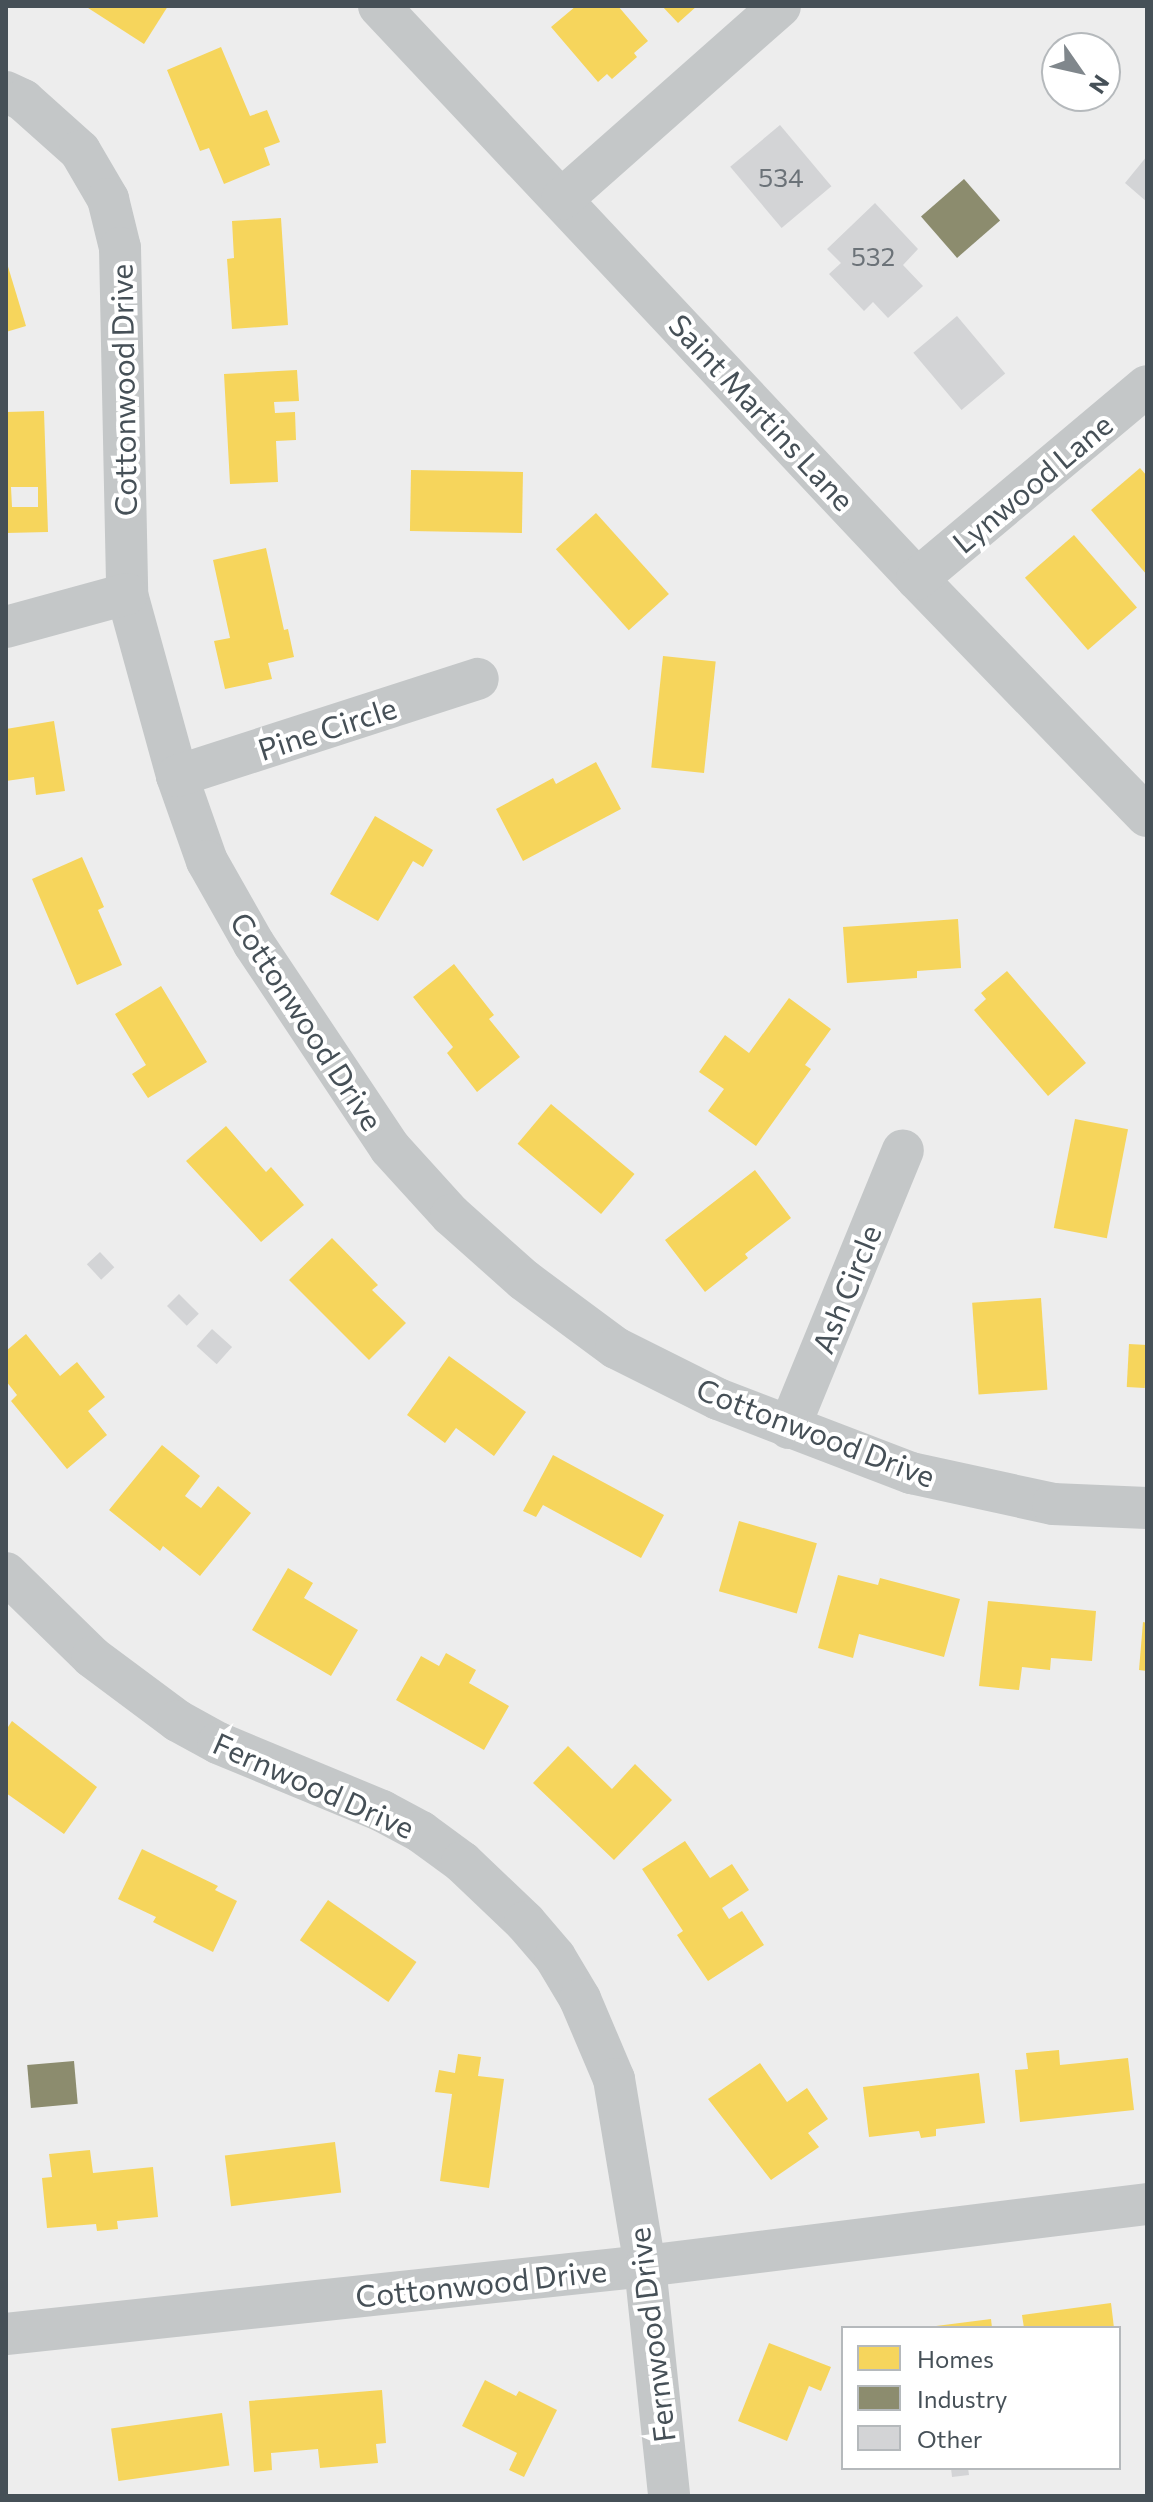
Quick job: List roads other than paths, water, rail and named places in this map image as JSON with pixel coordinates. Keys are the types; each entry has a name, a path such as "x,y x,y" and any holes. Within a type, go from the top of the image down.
{"street":[{"name":"Saint Martins Lane","path":"379,6 917,579 1147,816"},
{"path":"562,199 780,6"},
{"name":"Cottonwood Drive","path":"6,92 23,100 80,151 108,199 120,248 127,594 177,776 207,861 254,944 390,1148 451,1215 524,1280 616,1348 718,1399 911,1473 1053,1504 1147,1508"},
{"name":"Lynwood Lane","path":"917,579 1147,386"},
{"path":"6,627 127,594"},
{"name":"Pine Circle","path":"177,776 478,679"},
{"name":"Ash Circle","path":"789,1428 903,1150"},
{"name":"Fernwood Drive","path":"6,1573 92,1657 178,1721 218,1743 382,1811 421,1832 462,1862 525,1922 555,1957 580,1999 609,2066 626,2143 645,2266 669,2496"},
{"name":"Cottonwood Drive","path":"6,2334 645,2266 1147,2204"}]}
